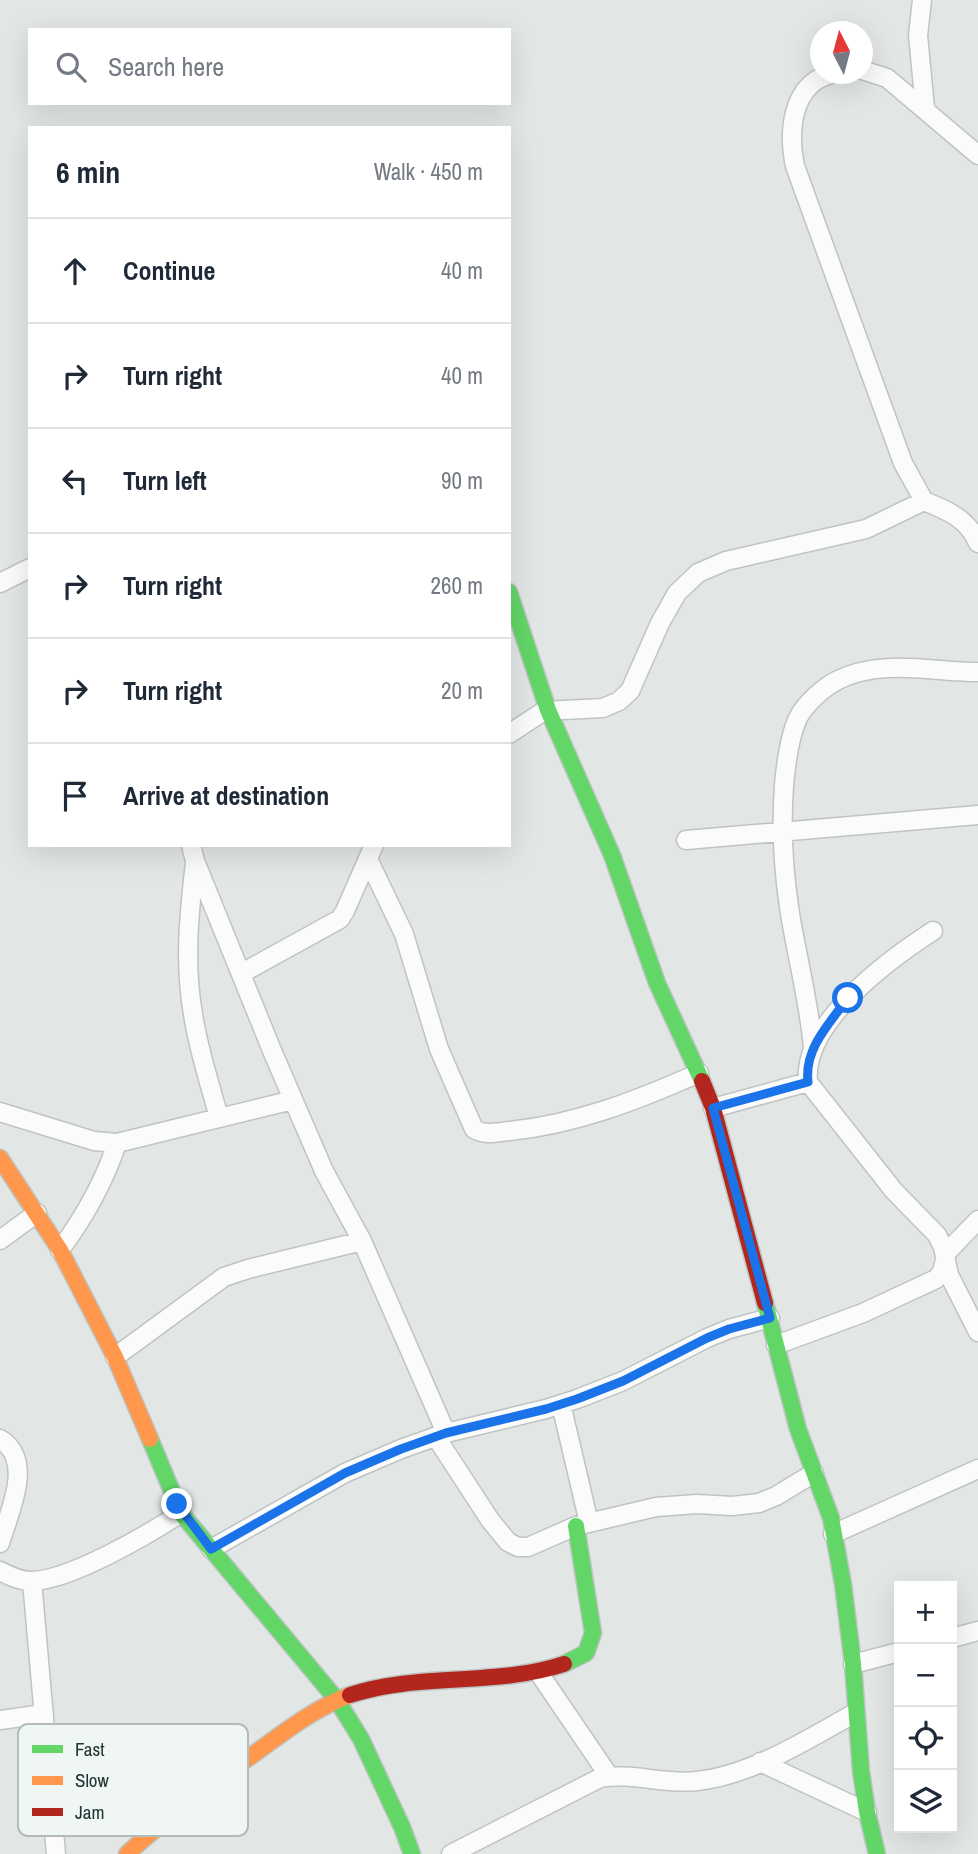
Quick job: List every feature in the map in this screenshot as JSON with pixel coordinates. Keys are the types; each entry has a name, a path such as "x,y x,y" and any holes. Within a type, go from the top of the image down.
{"street":[{"path":"922,0 918,35 925,108"},
{"path":"873,73 887,78 978,155"},
{"path":"814,84 801,97 792,121 792,154 802,187 903,463 923,501 956,516 971,529 978,541"},
{"path":"956,134 978,132"},
{"path":"511,733 548,710 603,708 619,701 630,691 660,623 677,593 698,573 726,561 866,529 923,501"},
{"path":"0,583 28,569"},
{"path":"511,598 548,710 612,855 657,983 713,1108 799,1429 822,1490 833,1534 843,1584 853,1664 855,1713 867,1812 877,1854"},
{"path":"813,1048 810,1011 789,904 782,832 786,761 799,717 814,698 836,681 865,671 894,667 978,672"},
{"path":"686,840 978,815"},
{"path":"371,852 404,934 439,1049 474,1129 485,1134 592,1115 642,1098 699,1073"},
{"path":"242,973 340,919 371,852"},
{"path":"193,853 293,1100 324,1171 362,1241 441,1435 490,1520 514,1546 527,1547 583,1525 677,1504 732,1506 760,1503 814,1473"},
{"path":"193,853 188,930 190,997 197,1039 219,1118"},
{"path":"933,931 891,958 848,998 813,1048 807,1069 808,1082 894,1191 937,1235 950,1275 978,1332"},
{"path":"713,1108 808,1082"},
{"path":"0,1112 94,1141 117,1143 293,1100"},
{"path":"60,1250 83,1219 103,1184 117,1143"},
{"path":"0,1158 60,1250 114,1357 181,1513 338,1700 360,1739 412,1854"},
{"path":"0,1240 37,1213"},
{"path":"776,1345 863,1313 940,1276 944,1256 978,1220"},
{"path":"114,1357 224,1278 248,1269 362,1241"},
{"path":"211,1549 345,1473 401,1449 441,1435 561,1404 623,1381 707,1338 770,1318"},
{"path":"248,1758 338,1700 355,1693 392,1685 539,1674 586,1653 592,1644 592,1621 583,1525 561,1404"},
{"path":"0,1438 10,1444 18,1461 17,1482 0,1543"},
{"path":"833,1534 978,1469"},
{"path":"0,1571 32,1581 71,1572 153,1531 181,1513"},
{"path":"32,1581 44,1724"},
{"path":"957,1637 978,1631"},
{"path":"853,1664 894,1653"},
{"path":"539,1674 609,1776"},
{"path":"451,1854 590,1783 609,1776 696,1781 716,1778 813,1738 855,1713"},
{"path":"0,1720 43,1714"},
{"path":"760,1762 867,1812"},
{"path":"54,1836 56,1854"},
{"path":"127,1854 147,1836"}],"traffic: fast":[{"path":"511,598 548,710 612,855 657,983 702,1081"},
{"path":"765,1303 798,1429 831,1518 853,1664 861,1771 877,1854"},
{"path":"150,1439 181,1513 337,1700 361,1739 412,1854"},
{"path":"564,1664 586,1653 593,1633 576,1526"}],"traffic: slow":[{"path":"0,1158 60,1250 115,1357 150,1439"},
{"path":"248,1758 314,1712 350,1695"},
{"path":"127,1854 147,1836"}],"traffic: jam":[{"path":"702,1081 713,1108 765,1303"},
{"path":"350,1695 403,1684 511,1675 564,1664"}],"route":[{"path":"177,1504 181,1513 211,1549 345,1473 401,1449 446,1433 577,1399 623,1381 707,1338 770,1318 713,1108 808,1082 810,1056 848,998"}]}
